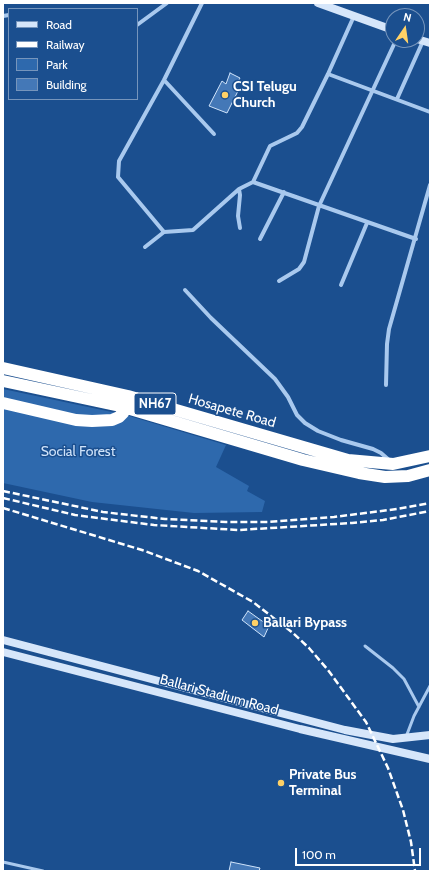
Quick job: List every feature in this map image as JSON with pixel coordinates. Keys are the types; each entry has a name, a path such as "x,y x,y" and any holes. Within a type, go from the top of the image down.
{"highway":[{"name":"Hosapete Road","path":"3,368 348,460 393,464 430,456"},
{"name":"Hosapete Road","path":"3,380 127,402 303,460 359,473 385,477 408,476 430,470"},
{"path":"3,403 76,420 104,421 119,417 127,402"}],"street":[{"path":"138,24 167,3"},
{"path":"164,232 118,177 119,161 129,140 164,80 202,3"},
{"path":"318,3 385,27"},
{"path":"146,247 164,232 185,232 193,230 239,189 253,182 270,146 297,133 302,127 354,16"},
{"path":"279,281 299,269 304,262 319,206 392,48"},
{"path":"396,99 420,48"},
{"path":"328,74 430,112"},
{"path":"164,80 214,134"},
{"path":"253,182 416,239"},
{"path":"386,385 387,344 389,330 416,239 430,185"},
{"path":"239,189 240,195 238,207 240,228"},
{"path":"260,239 284,192"},
{"path":"341,285 367,223"},
{"path":"185,290 211,318 275,379 288,397 297,415 305,423 318,431 341,440 373,449 381,453 393,464"},
{"name":"Ballari Stadium Road","path":"3,640 304,719 393,739 430,735"},
{"name":"Ballari Stadium Road","path":"3,652 300,729 430,760"},
{"path":"300,729 304,719"}],"lane":[{"path":"365,646 393,668 404,679 419,707"},
{"path":"406,738 430,686"},
{"path":"3,862 42,871"}],"green space":[{"name":"Social Forest","path":"3,389 126,415 226,445 216,467 249,486 247,491 265,501 262,512 194,513 92,502 3,483"}],"building":[{"path":"230,73 240,78 235,87 239,89 227,113 209,106 222,81 226,84"},
{"name":"Ballari Bypass","path":"248,611 269,626 264,637 242,620"},
{"path":"231,862 260,868 259,871 229,871"}],"railway":[{"path":"3,491 103,512 165,519 226,522 268,522 334,517 430,503"},
{"path":"3,498 75,515 154,525 239,530 383,520 430,511"},
{"path":"3,508 142,550 198,571 253,602 293,633 309,648 328,670 366,722 388,768 403,810 411,842 415,871"}],"place":[{"name":"CSI Telugu Church","path":"225,95"},
{"name":"Ballari Bypass","path":"255,623"},
{"name":"Private Bus Terminal","path":"281,783"}]}
